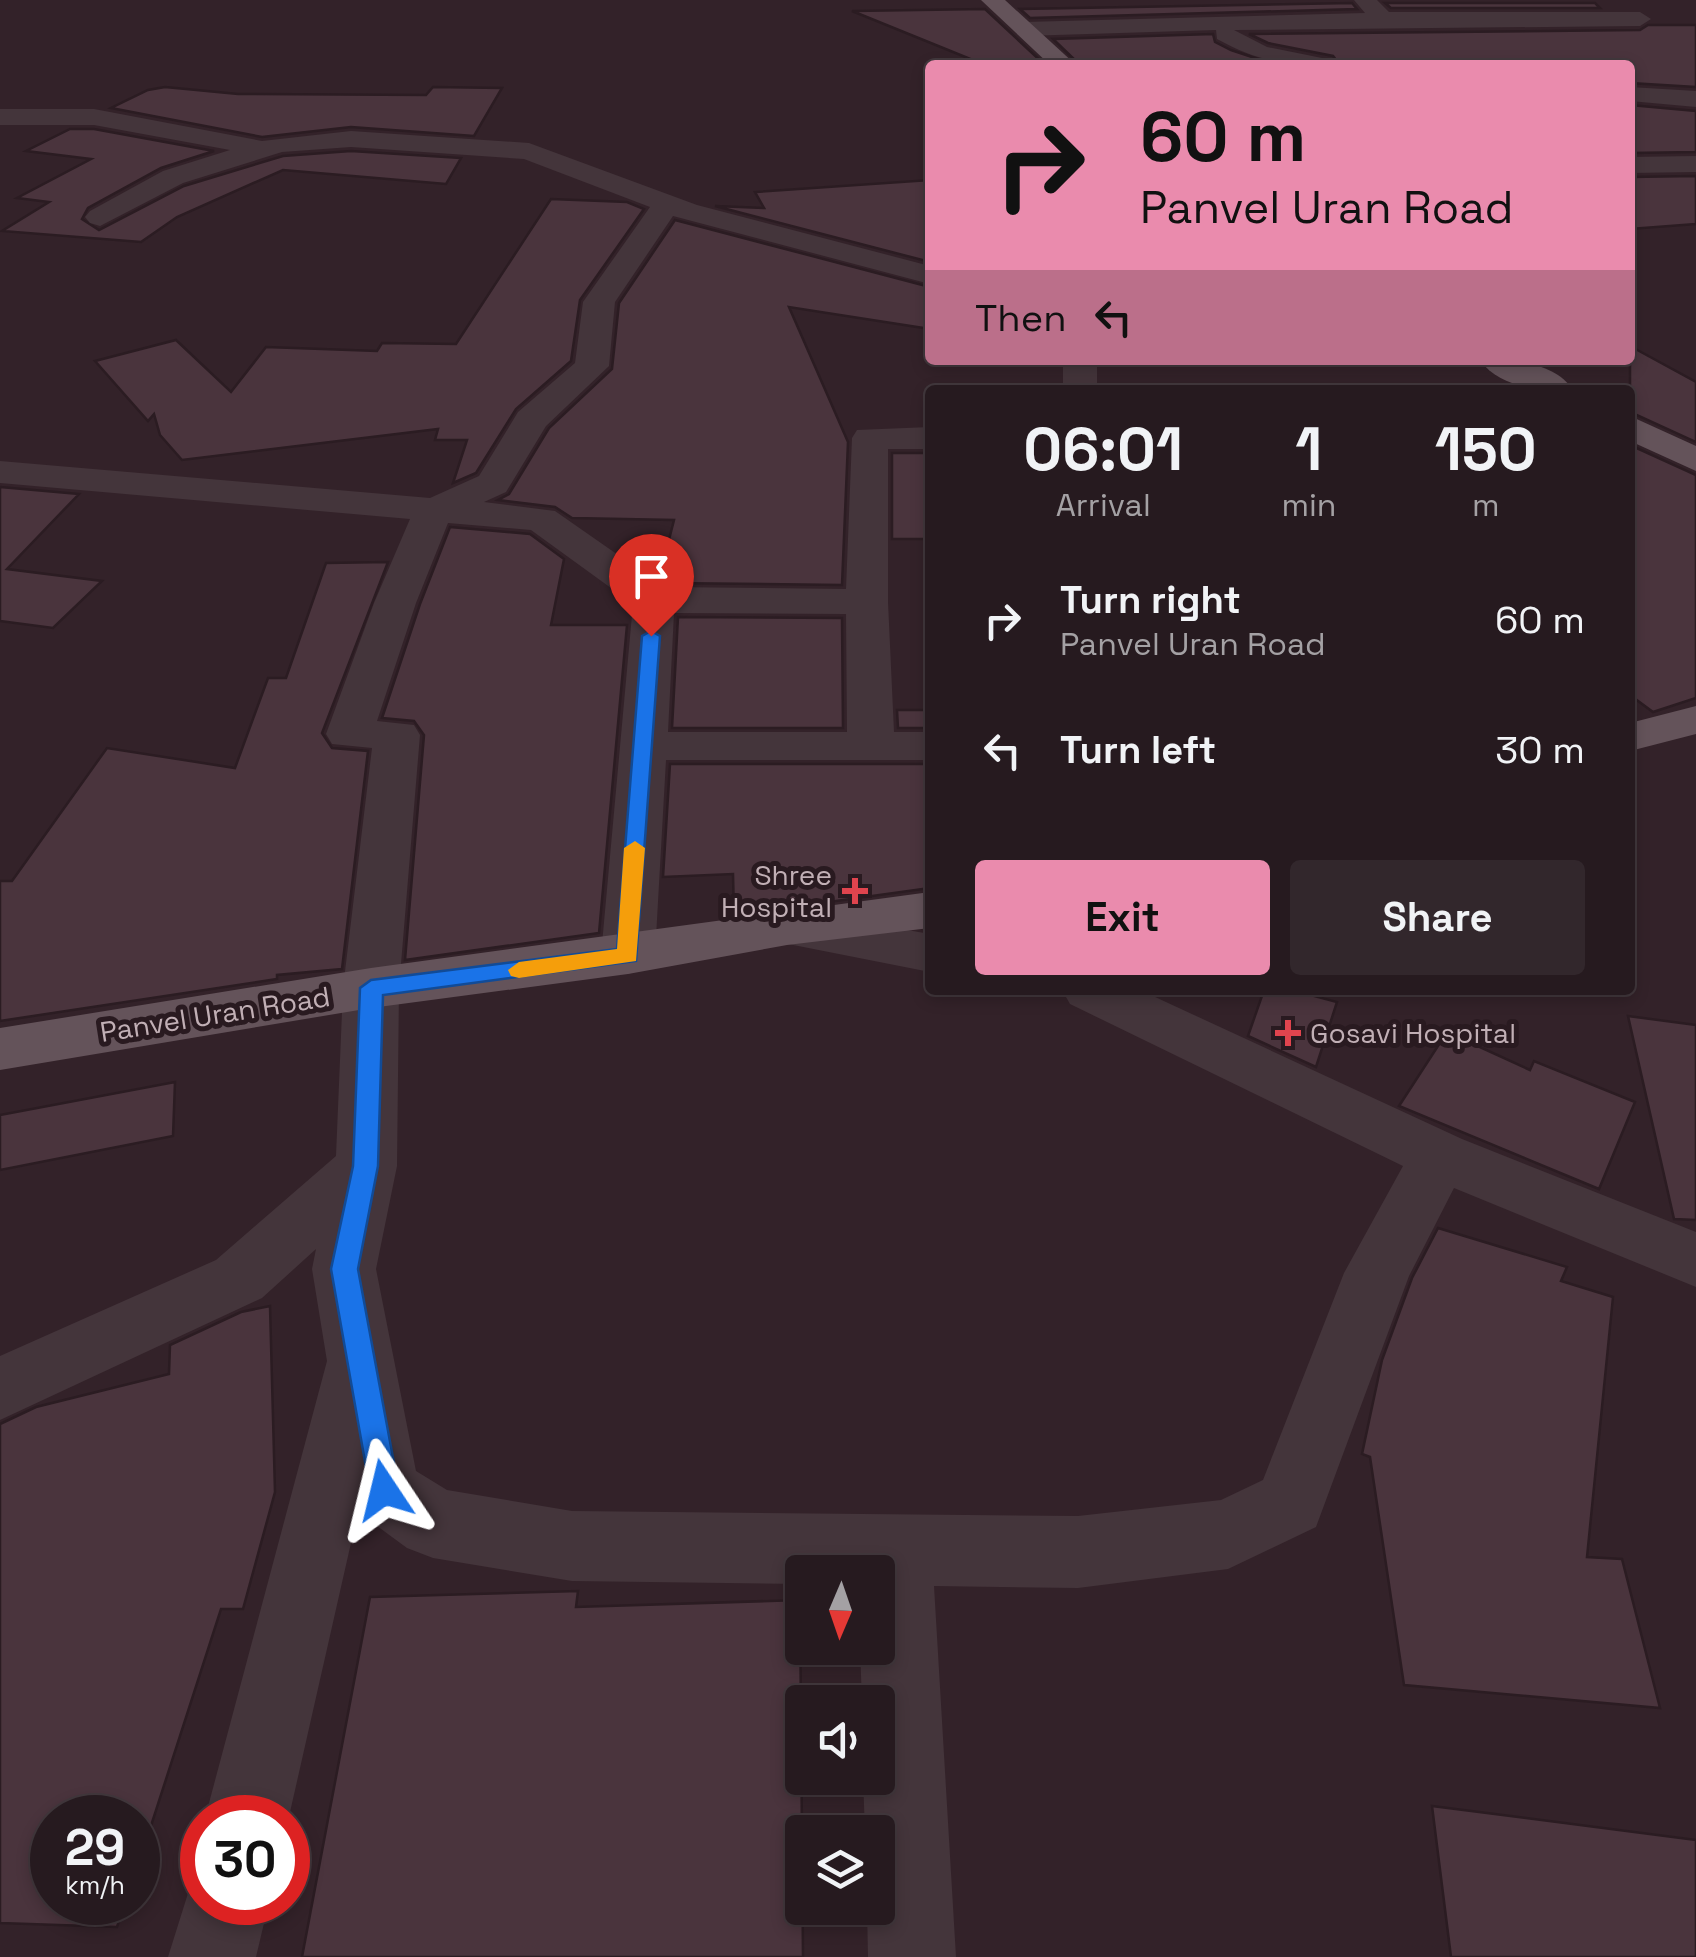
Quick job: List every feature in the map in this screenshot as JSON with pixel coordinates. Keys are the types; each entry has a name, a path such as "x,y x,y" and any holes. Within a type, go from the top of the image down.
{"main road":[{"path":"992,0 1058,60"},
{"path":"1506,365 1546,385"},
{"path":"1635,430 1696,460"},
{"path":"1635,736 1696,720"},
{"name":"Panvel Uran Road","path":"0,1049 371,988 628,956 787,927 925,911"}],"street":[{"path":"1365,0 1382,19"},
{"path":"1616,0 1662,38"},
{"path":"1024,29 1382,19 1640,19"},
{"path":"1205,24 1260,52 1299,60"},
{"path":"1635,94 1696,99"},
{"path":"0,117 94,116 263,148"},
{"path":"100,217 173,177 263,148 312,139 528,151 667,204 925,274"},
{"path":"1635,165 1696,164"},
{"path":"667,204 598,302 592,366 531,420 492,484 434,510 394,602 348,734 397,735 371,988 366,1166 344,1269 384,1490 433,1522 572,1546 1078,1552 1228,1534 1290,1503 1377,1273 1440,1156"},
{"path":"872,745 867,602 870,438 925,438"},
{"path":"0,472 541,518 654,600 867,602"},
{"path":"628,956 654,600"},
{"path":"642,746 925,746"},
{"path":"787,927 925,952"},
{"path":"1101,995 1440,1156 1696,1260"},
{"path":"0,1389 240,1279 366,1166"},
{"path":"253,1795 360,1353"},
{"path":"895,1550 912,1957"},
{"path":"212,1957 220,1925"}],"building":[{"path":"1352,3 1357,9 1030,18 1020,9"},
{"path":"1385,3 1595,3 1600,8 1391,8"},
{"path":"985,9 1040,60 973,60 852,11"},
{"path":"1648,25 1696,25 1696,87 1635,83 1635,60 1336,60 1333,56 1268,43 1249,34 1640,30"},
{"path":"1213,34 1215,42 1261,60 1075,60 1053,39"},
{"path":"165,87 238,94 426,95 433,87 502,88 474,136 351,127 262,137 111,108 148,90"},
{"path":"1635,105 1696,111 1696,152 1635,153"},
{"path":"70,129 94,129 214,151 161,168 88,208 82,219 99,230 184,186 283,156 351,151 461,158 446,184 283,170 177,217 141,242 2,231 49,202 17,198 91,159 26,151"},
{"path":"1696,176 1696,224 1635,229 1635,177"},
{"path":"925,180 925,261 715,206 764,208 755,192"},
{"path":"551,199 627,202 644,209 580,300 571,361 516,409 476,473 453,483 467,440 435,440 438,429 182,460 160,435 154,414 148,421 95,361 176,340 231,392 266,347 377,351 382,343 456,344"},
{"path":"675,220 925,286 925,328 789,307 848,442 842,585 665,583 659,579 674,520 572,518 555,507 498,500 509,494 549,428 612,369 619,303"},
{"path":"1635,349 1696,382 1696,442 1635,414 1635,385 1630,385"},
{"path":"1635,447 1696,475 1696,698 1653,712 1635,699"},
{"path":"892,453 925,453 925,539 892,539"},
{"path":"0,487 79,494 7,569 102,581 53,628 0,621"},
{"path":"450,527 530,534 564,559 551,625 627,625 599,933 405,960 424,735 414,721 382,718"},
{"path":"388,562 322,733 332,748 368,751 342,969 277,975 277,979 0,1021 0,881 12,881 107,748 235,768 268,678 286,678 326,563"},
{"path":"678,617 842,618 843,728 672,728"},
{"path":"897,710 925,710 925,728 898,728"},
{"path":"670,764 925,764 925,889 734,915 733,874 663,877"},
{"path":"1262,995 1311,995 1337,1002 1316,1067 1248,1036"},
{"path":"1628,1016 1696,1025 1696,1220 1674,1219"},
{"path":"1447,1032 1530,1070 1534,1061 1635,1102 1599,1189 1399,1106"},
{"path":"175,1082 173,1136 0,1170 0,1115"},
{"path":"1438,1228 1567,1267 1561,1281 1613,1297 1587,1557 1622,1559 1660,1708 1404,1685 1370,1457 1362,1454 1382,1360 1412,1278"},
{"path":"270,1306 275,1492 243,1609 221,1609 160,1798 30,1795 30,1924 0,1923 0,1424 36,1407 169,1374 170,1345 241,1312"},
{"path":"578,1591 576,1607 785,1600 785,1665 801,1665 801,1685 785,1685 785,1795 802,1795 802,1815 785,1815 785,1925 803,1925 803,1957 302,1957 370,1597"},
{"path":"1432,1806 1696,1840 1696,1957 1451,1957"}],"slow traffic":[{"path":"519,970 628,956 635,848"}],"place":[{"name":"Shree Hospital","path":"855,891"},
{"name":"Gosavi Hospital","path":"1288,1033"}],"route":[{"path":"384,1490 344,1269 366,1166 371,988 628,956 651,636"}]}
